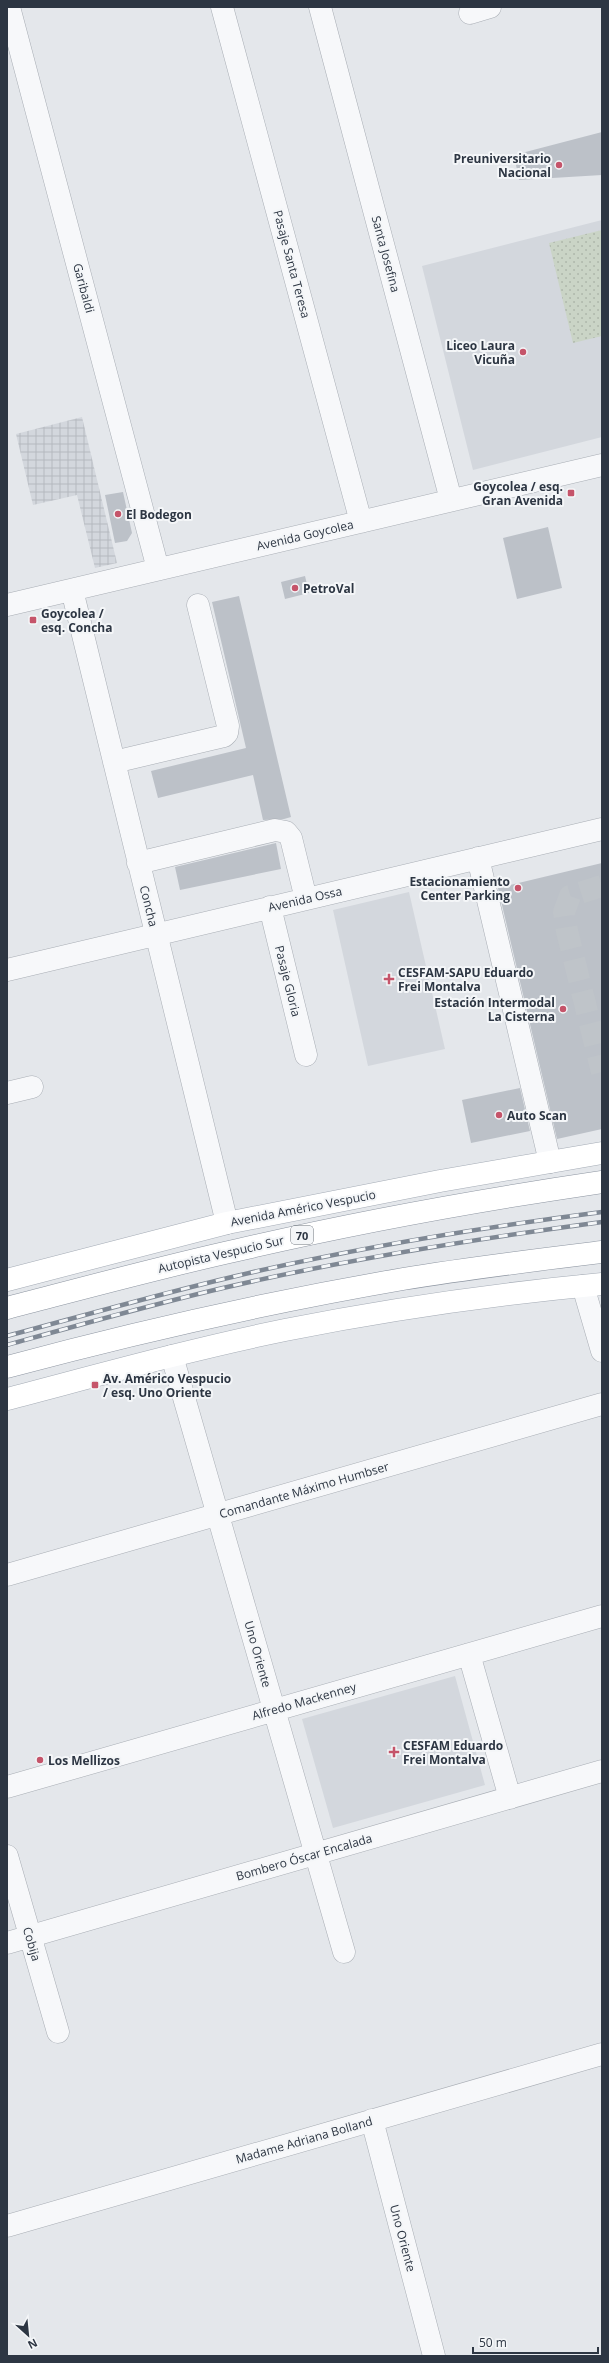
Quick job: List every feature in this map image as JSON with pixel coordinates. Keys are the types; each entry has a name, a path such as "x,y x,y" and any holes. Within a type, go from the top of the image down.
{"main road":[{"name":"Avenida Américo Vespucio","path":"7,1280 227,1223 440,1181 602,1153"},
{"name":"Autopista Vespucio Sur","path":"7,1308 136,1274 301,1236 433,1210 602,1182"},
{"path":"7,1367 134,1335 344,1290 465,1270 602,1252"},
{"path":"7,1399 172,1356 342,1319 492,1296 593,1285"}],"street":[{"name":"Garibaldi","path":"9,7 158,569"},
{"name":"Pasaje Santa Teresa","path":"222,7 361,522"},
{"name":"Santa Josefina","path":"320,7 451,500"},
{"name":"Avenida Goycolea","path":"7,605 602,465"},
{"name":"Concha","path":"72,590 227,1223"},
{"path":"114,762 221,737 227,733 228,726 198,605"},
{"name":"Avenida Ossa","path":"7,968 270,908 602,828"},
{"path":"138,862 275,830 282,830 292,838 306,899"},
{"path":"478,858 550,1162"},
{"name":"Pasaje Gloria","path":"270,908 306,1055"},
{"path":"7,1093 32,1087"},
{"path":"593,1285 602,1351"},
{"name":"Uno Oriente","path":"172,1356 344,1952"},
{"name":"Comandante Máximo Humbser","path":"7,1575 602,1404"},
{"name":"Alfredo Mackenney","path":"7,1786 602,1616"},
{"path":"469,1654 510,1798"},
{"name":"Bombero Óscar Encalada","path":"7,1943 602,1771"},
{"name":"Cobija","path":"7,1856 58,2032"},
{"name":"Madame Adriana Bolland","path":"7,2226 602,2054"},
{"name":"Uno Oriente","path":"372,2120 434,2356"}],"shaded area":[{"name":"Liceo Laura Vicuña","path":"602,220 602,437 473,470 422,266"},
{"path":"82,417 117,563 95,568 77,495 33,505 16,434"},
{"name":"CESFAM-SAPU Eduardo Frei Montalva","path":"409,892 445,1049 368,1066 333,910"},
{"name":"CESFAM Eduardo Frei Montalva","path":"455,1676 485,1785 333,1828 302,1719"}],"green space":[{"path":"602,230 602,336 573,343 549,243"}],"building":[{"name":"Preuniversitario Nacional","path":"602,132 602,175 519,180 514,155"},
{"name":"El Bodegon","path":"123,492 132,533 127,541 115,543 105,495"},
{"path":"548,527 562,588 517,599 503,538"},
{"name":"PetroVal","path":"305,576 309,593 285,599 281,582"},
{"path":"239,596 291,817 284,819 263,820 253,775 158,798 151,771 246,748 212,602"},
{"path":"276,843 281,869 180,890 175,867"},
{"name":"Estación Intermodal La Cisterna","path":"602,863 602,1129 557,1139 498,888"},
{"name":"Auto Scan","path":"520,1088 530,1131 471,1143 462,1100"}],"tunnel":[{"path":"602,886 570,896 564,912 567,931 602,1072"}],"railway":[{"path":"7,1336 147,1298 324,1257 463,1232 602,1212"},
{"path":"7,1345 169,1301 317,1268 412,1250 602,1222"}],"place":[{"name":"Preuniversitario Nacional","path":"559,165"},
{"name":"Liceo Laura Vicuña","path":"523,352"},
{"name":"Goycolea / esq. Gran Avenida","path":"571,493"},
{"name":"El Bodegon","path":"118,514"},
{"name":"PetroVal","path":"295,588"},
{"name":"Goycolea / esq. Concha","path":"33,620"},
{"name":"Estacionamiento Center Parking","path":"518,888"},
{"name":"CESFAM-SAPU Eduardo Frei Montalva","path":"389,979"},
{"name":"Estación Intermodal La Cisterna","path":"563,1009"},
{"name":"Auto Scan","path":"499,1115"},
{"name":"Av. Américo Vespucio / esq. Uno Oriente","path":"95,1385"},
{"name":"CESFAM Eduardo Frei Montalva","path":"394,1752"},
{"name":"Los Mellizos","path":"40,1760"}]}
